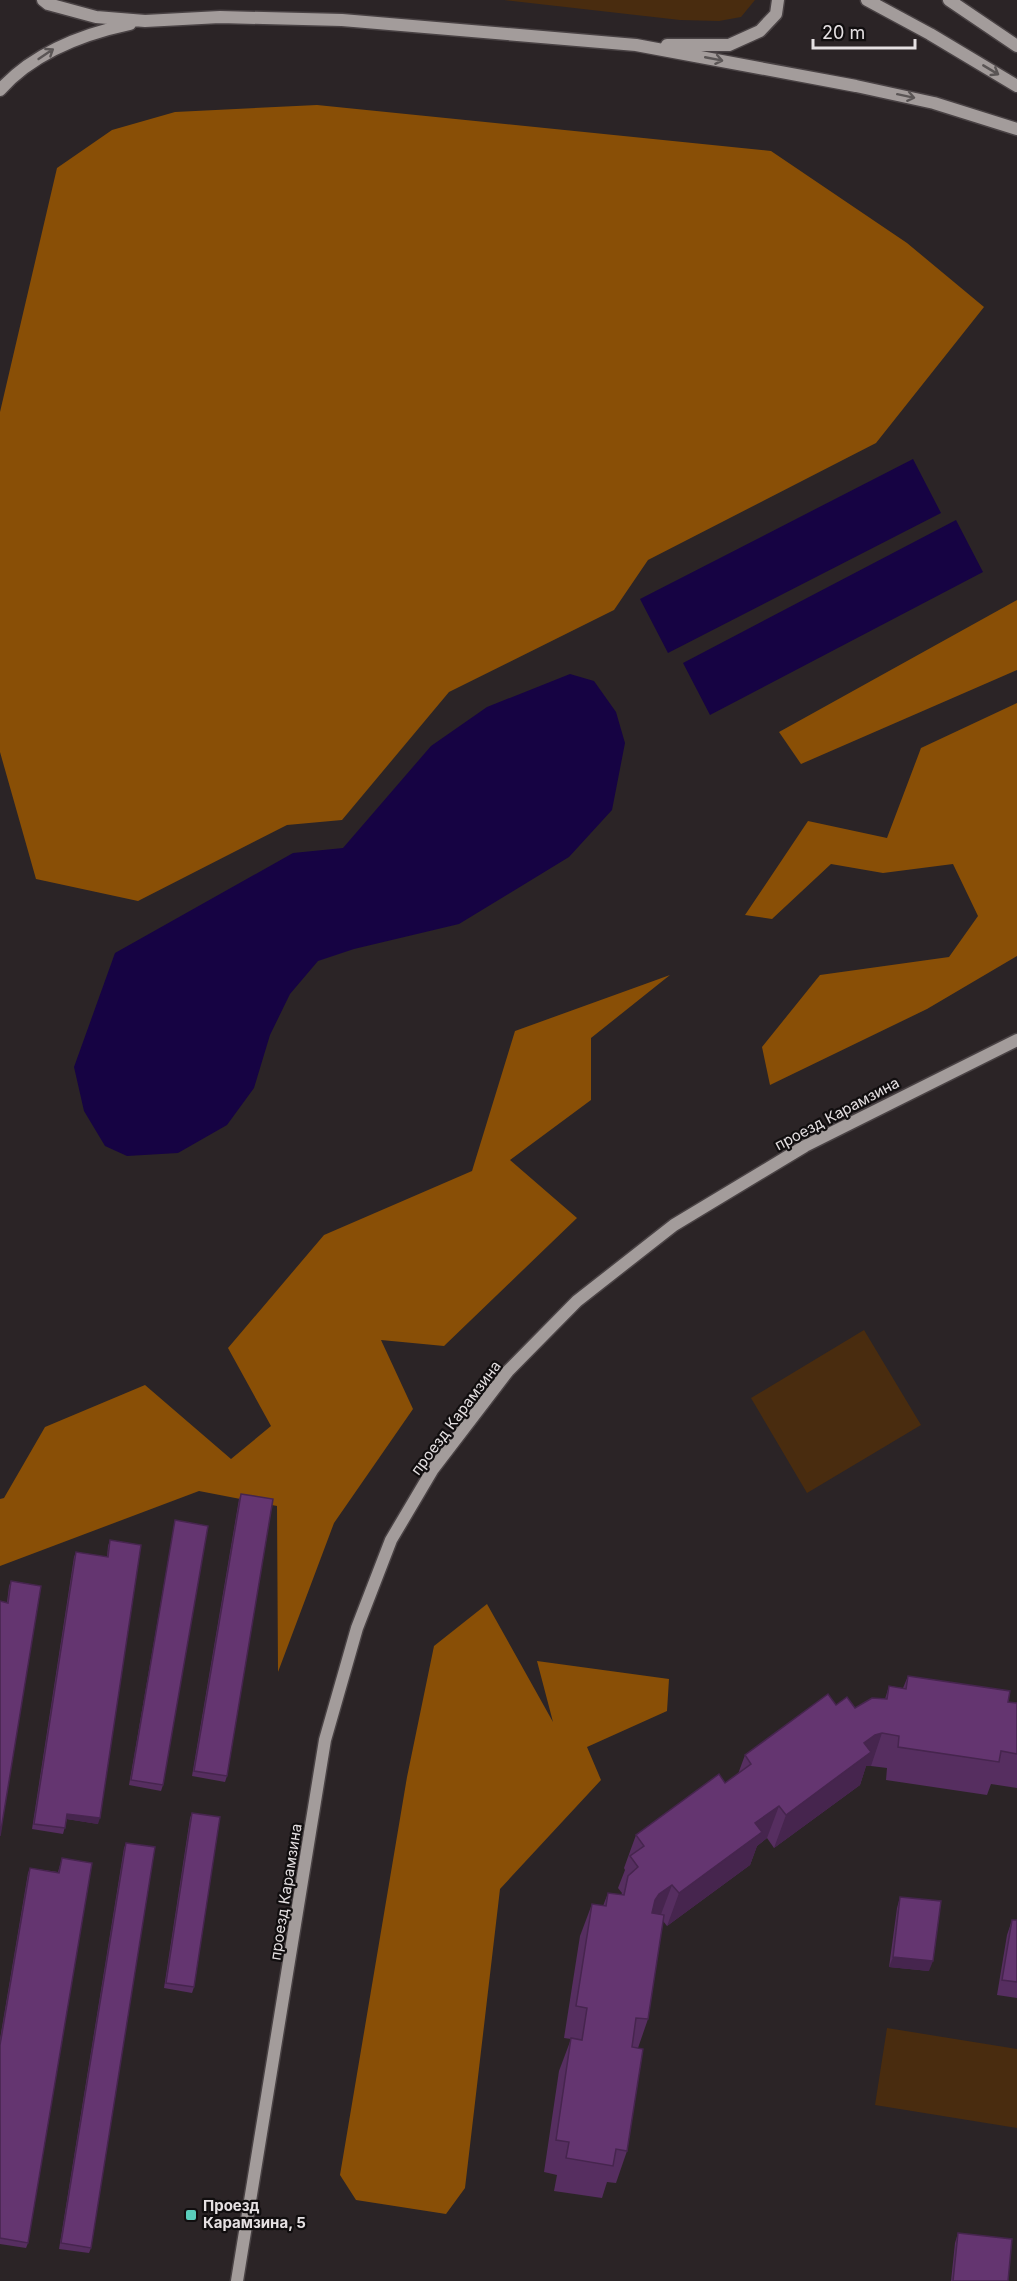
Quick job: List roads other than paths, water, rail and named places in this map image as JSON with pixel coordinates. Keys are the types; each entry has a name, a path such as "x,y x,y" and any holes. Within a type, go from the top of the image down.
{"main road":[{"path":"43,0 48,4 96,17 145,21 220,17 342,20 636,45 729,45 760,32 776,14 778,0"},
{"path":"867,0 930,34 1017,86"},
{"path":"949,0 1017,46"},
{"path":"0,90 11,78 55,48 102,30 145,21"},
{"path":"636,45 934,103 1017,129"},
{"name":"проезд Карамзина","path":"237,2281 325,1740 357,1628 391,1540 433,1469 508,1371 523,1355 577,1302 674,1225 805,1146 1017,1040"}],"place":[{"name":"Проезд Карамзина, 5","path":"191,2215"}]}
